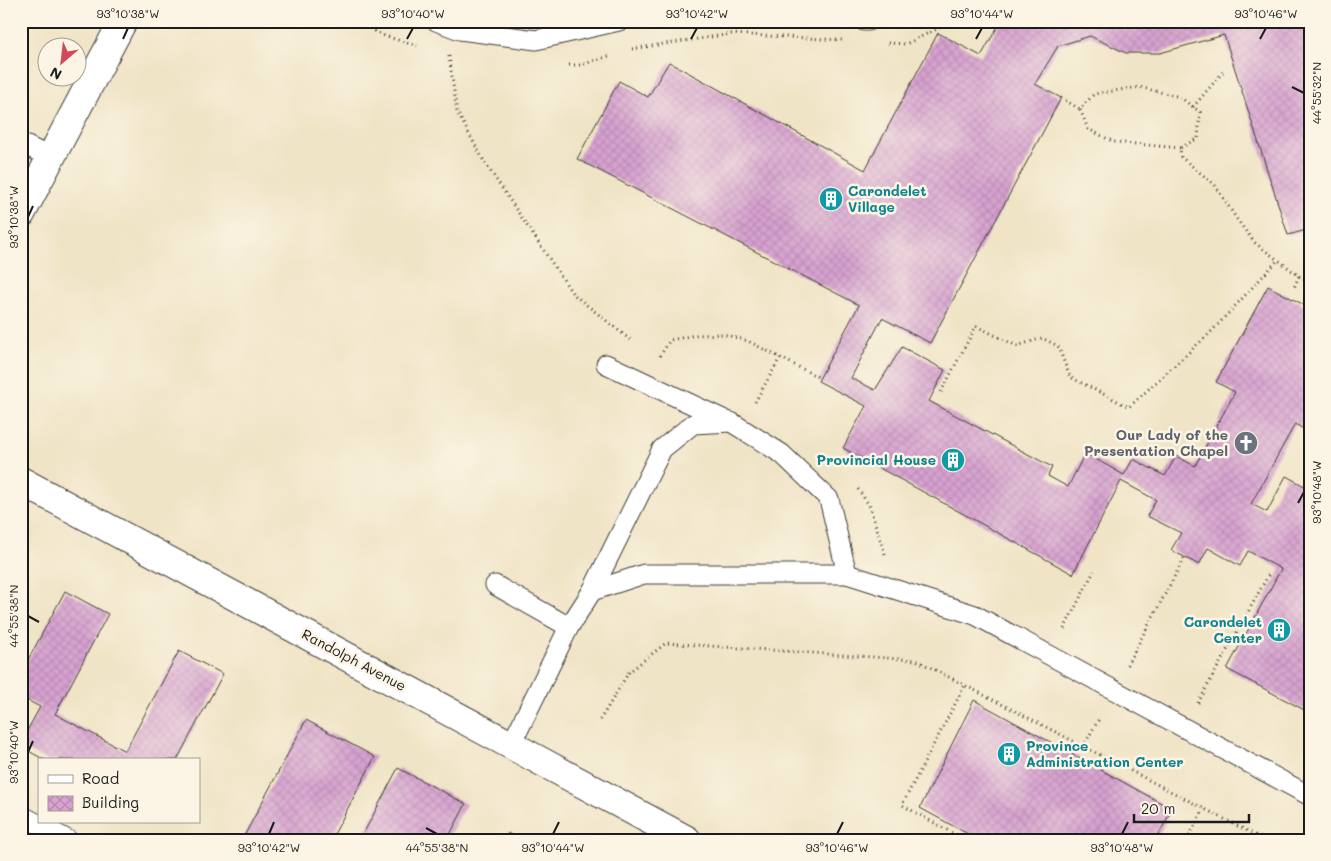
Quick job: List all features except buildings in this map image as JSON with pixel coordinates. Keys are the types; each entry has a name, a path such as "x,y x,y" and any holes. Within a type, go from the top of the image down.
{"main road":[{"path":"21,214 123,21"},
{"name":"Randolph Avenue","path":"21,481 687,840"}],"lane":[{"path":"436,21 460,30 536,40 619,21"},
{"path":"21,143 51,158"},
{"path":"606,364 731,422 782,454 830,500 847,574"},
{"path":"511,745 568,627 592,591 662,449 693,424 731,422"},
{"path":"592,591 644,574 847,574 975,615 1310,796"},
{"path":"495,585 568,627"},
{"path":"21,815 68,840"}],"path":[{"path":"357,21 382,35 420,47"},
{"path":"886,43 906,44 943,26 946,21"},
{"path":"623,52 731,34 848,40"},
{"path":"563,65 581,65 615,54"},
{"path":"457,57 449,56 457,112 485,163 573,294 639,345"},
{"path":"1193,107 1222,72"},
{"path":"1060,98 1080,109 1088,130 1114,142 1180,148 1198,138 1200,112 1180,97 1139,87 1094,94 1080,109"},
{"path":"1180,148 1181,157 1215,185 1254,242 1300,276 1310,281"},
{"path":"941,392 976,326 1017,346 1042,338 1058,346 1070,377 1129,407 1209,334 1278,260"},
{"path":"1293,290 1300,276"},
{"path":"660,356 670,340 696,334 723,334 748,341 820,378"},
{"path":"653,352 668,360"},
{"path":"752,407 780,358"},
{"path":"853,481 869,505 886,555"},
{"path":"1083,747 1185,557"},
{"path":"1060,636 1094,571"},
{"path":"1195,708 1270,572"},
{"path":"600,720 629,672 666,643 916,660 1265,840"},
{"path":"965,685 902,805 965,840"},
{"path":"1187,840 1204,809"}],"place":[{"name":"Carondelet Village","path":"831,199"},
{"name":"Our Lady of the Presentation Chapel","path":"1246,443"},
{"name":"Provincial House","path":"953,460"},
{"name":"Carondelet Center","path":"1279,630"},
{"name":"Province Administration Center","path":"1009,754"}]}
